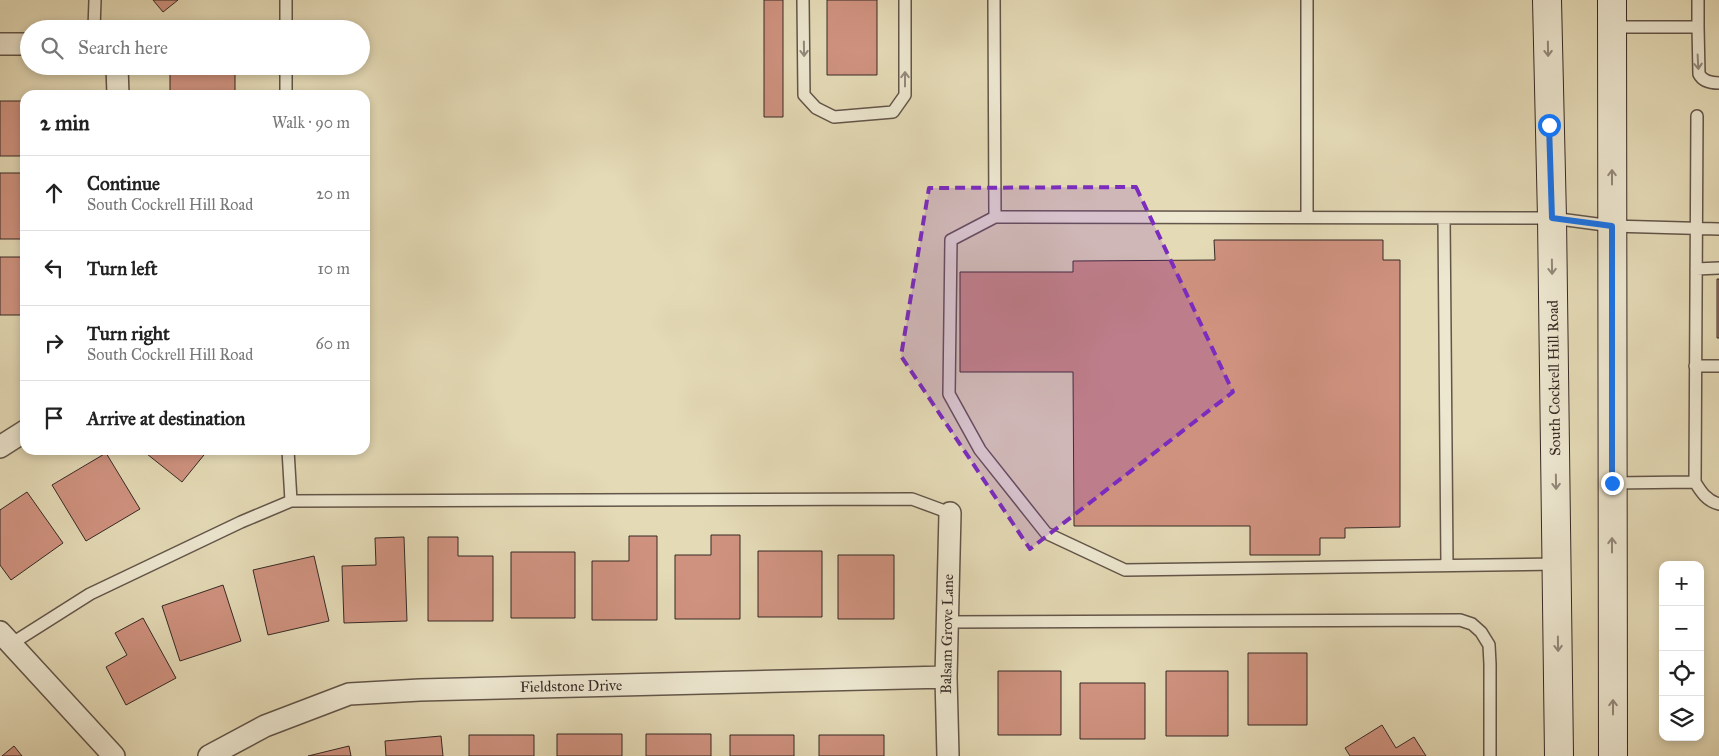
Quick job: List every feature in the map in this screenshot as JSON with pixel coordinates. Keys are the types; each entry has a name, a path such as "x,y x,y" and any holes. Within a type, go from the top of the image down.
{"main road":[{"name":"South Cockrell Hill Road","path":"1547,0 1552,218 1559,756"},
{"path":"1612,13 1613,756"}],"street":[{"path":"0,44 20,44"},
{"path":"117,75 118,90"},
{"path":"0,447 20,434"},
{"name":"Balsam Grove Lane","path":"948,756 946,677 950,513"},
{"path":"6,638 114,756"},
{"name":"Fieldstone Drive","path":"209,756 265,726 349,694 420,690 946,677"}],"lane":[{"path":"94,20 95,0"},
{"path":"286,0 286,20"},
{"path":"803,0 804,95 816,108 834,117 893,112 905,95 905,0"},
{"path":"994,0 995,217"},
{"path":"1307,0 1307,217"},
{"path":"1698,0 1699,74 1706,81 1719,83"},
{"path":"1612,13 1698,27"},
{"path":"286,75 286,90"},
{"path":"1697,116 1694,482 1712,502 1719,504"},
{"path":"1557,564 1125,570 1046,533 980,450 949,394 951,240 995,217 1552,218 1612,226 1719,228"},
{"path":"1444,218 1448,565"},
{"path":"1696,269 1719,268"},
{"path":"1695,366 1719,366"},
{"path":"288,455 290,501"},
{"path":"1612,483 1694,482"},
{"path":"6,638 90,594 290,501 912,499 950,513"},
{"path":"947,622 1460,620 1472,624 1481,632 1489,645 1490,756"}],"highlighted area":[{"path":"1136,187 1233,392 1030,549 901,356 929,188"}],"building":[{"path":"153,0 178,0 163,12"},
{"path":"764,0 783,0 783,117 764,117"},
{"path":"827,0 877,0 877,75 827,75"},
{"path":"170,75 235,75 235,90 170,90"},
{"path":"0,101 20,101 20,156 0,156"},
{"path":"0,173 20,173 20,239 0,239"},
{"path":"1214,240 1383,240 1383,260 1400,260 1400,527 1345,528 1345,538 1320,538 1320,555 1250,555 1250,526 1074,526 1073,372 960,372 960,272 1073,272 1073,261 1215,260"},
{"path":"0,257 20,257 20,315 0,315"},
{"path":"1717,279 1719,279 1719,338 1717,338"},
{"path":"103,455 107,455 140,509 86,541 52,485"},
{"path":"148,455 204,455 182,482"},
{"path":"27,492 63,543 11,580 0,565 0,510"},
{"path":"711,535 740,535 740,619 675,619 675,555 711,555"},
{"path":"629,536 657,536 657,620 592,620 592,561 629,561"},
{"path":"404,537 407,621 344,623 342,566 376,565 375,538"},
{"path":"428,537 458,537 458,556 493,556 493,621 428,621"},
{"path":"758,551 822,551 822,617 758,617"},
{"path":"511,552 575,552 575,618 511,618"},
{"path":"838,555 894,555 894,619 838,619"},
{"path":"314,556 329,621 268,635 253,570"},
{"path":"223,585 241,641 180,661 162,606"},
{"path":"143,618 176,678 126,705 106,667 127,655 115,633"},
{"path":"1248,653 1307,653 1307,725 1248,725"},
{"path":"998,671 1061,671 1061,735 998,735"},
{"path":"1166,671 1228,671 1228,736 1166,736"},
{"path":"1080,683 1145,683 1145,739 1080,739"},
{"path":"1382,725 1396,748 1414,737 1426,756 1350,756 1345,748"},
{"path":"557,734 622,734 622,756 557,756"},
{"path":"646,734 711,734 711,756 646,756"},
{"path":"469,735 534,735 534,756 469,756"},
{"path":"730,735 794,735 794,756 730,756"},
{"path":"819,735 884,735 884,756 819,756"},
{"path":"441,736 443,756 386,756 385,741"},
{"path":"14,746 22,756 2,756"},
{"path":"349,746 351,756 308,756"}],"route":[{"path":"1549,125 1552,218 1612,226 1612,483"}]}
